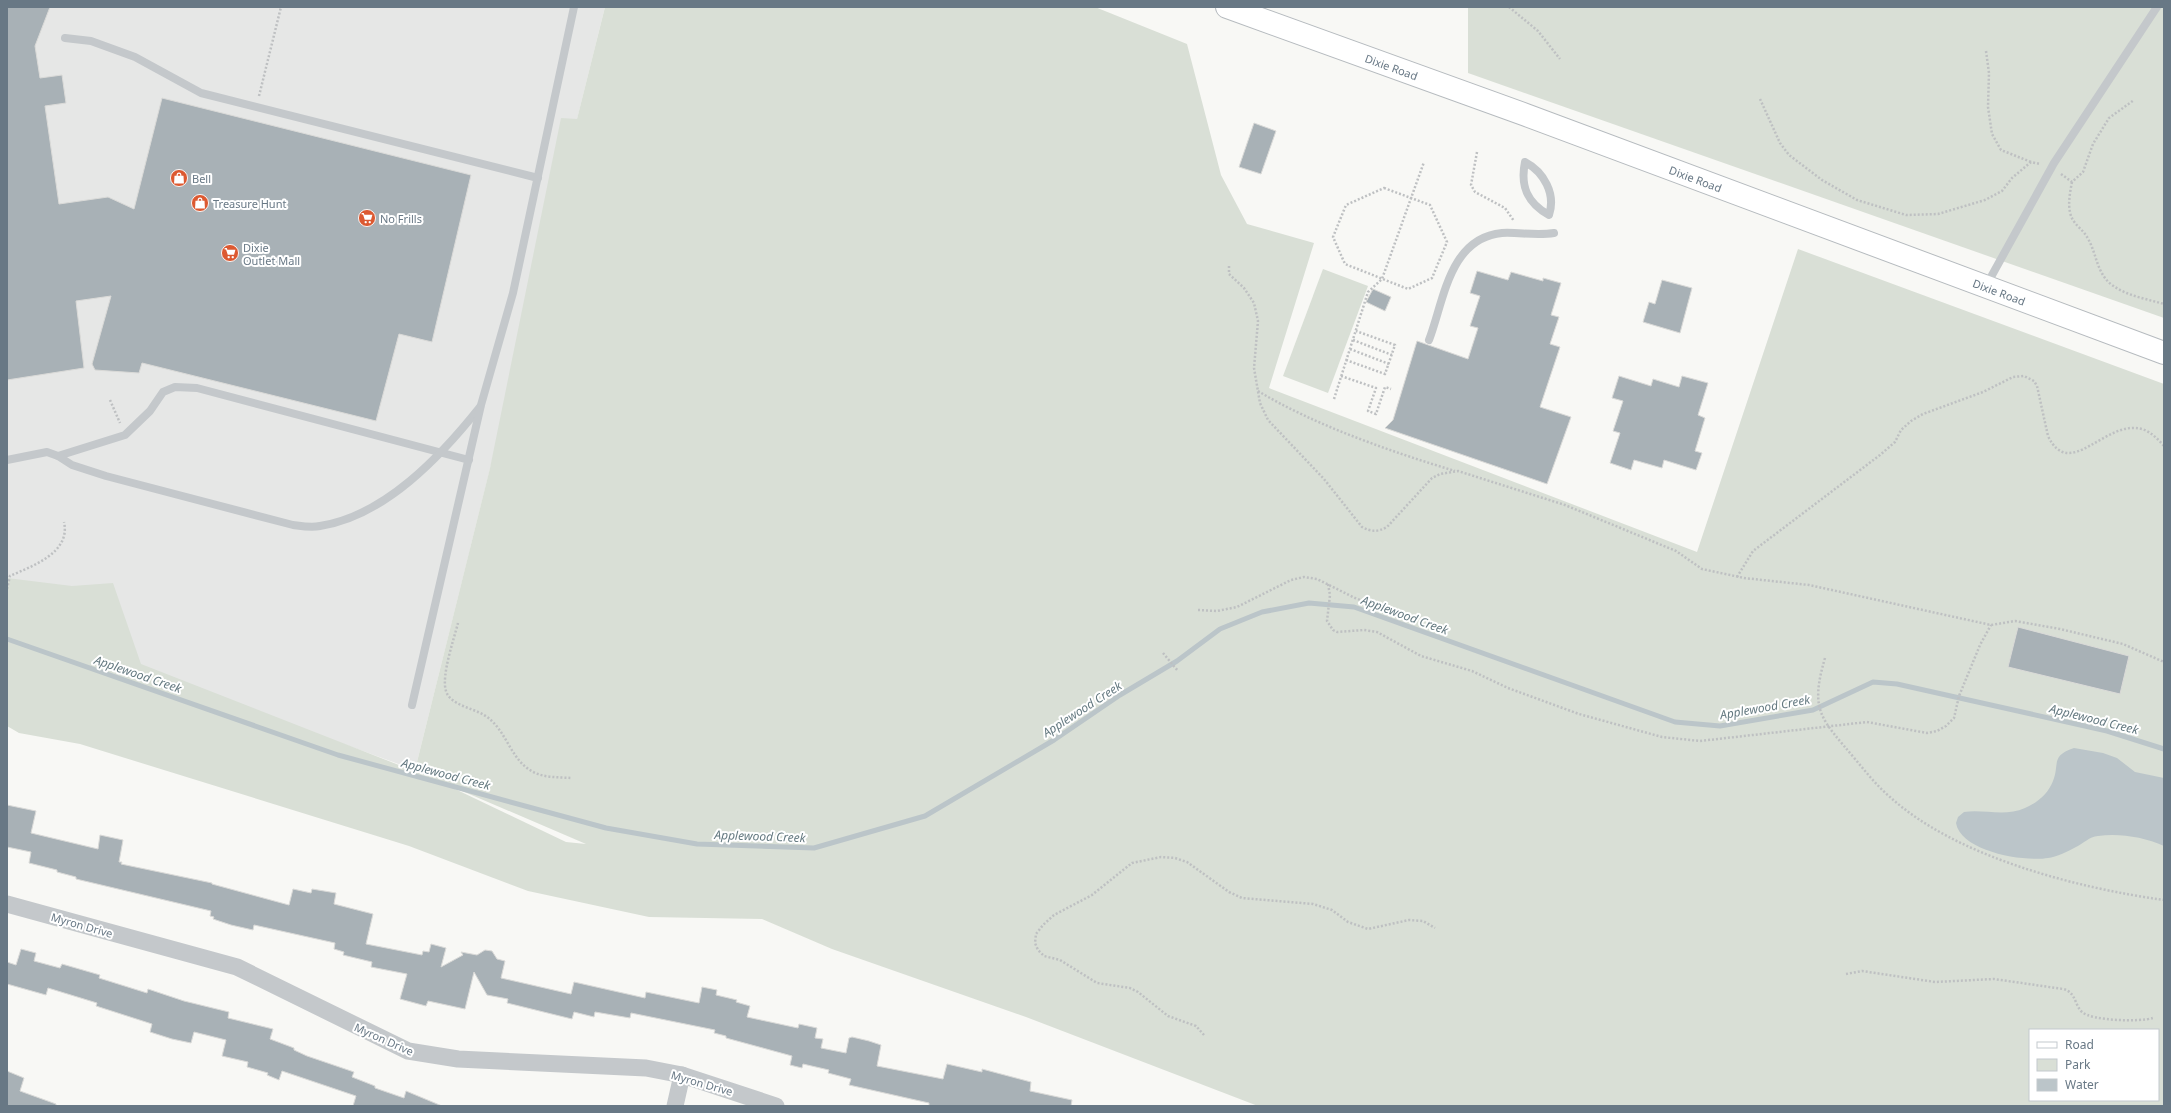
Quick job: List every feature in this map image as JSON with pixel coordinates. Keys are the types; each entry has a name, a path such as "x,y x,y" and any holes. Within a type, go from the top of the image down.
{"main road":[{"name":"Dixie Road","path":"1226,7 1534,118 2164,353"}],"street":[{"name":"Myron Drive","path":"7,904 237,967 408,1052 458,1059 646,1068 682,1075 776,1106"},
{"path":"676,1106 682,1075"}],"lane":[{"path":"412,705 481,405 513,292 574,7"},
{"path":"1985,286 2051,169 2157,7"},
{"path":"64,38 91,41 135,57 201,93 538,178"},
{"path":"1525,162 1534,166 1546,182 1552,206 1548,215 1538,210 1525,190 1522,176 1525,162"},
{"path":"1429,340 1447,281 1466,251 1482,238 1502,233 1554,233"},
{"path":"58,456 125,434 150,411 163,392 175,386 197,388 469,460"},
{"path":"7,460 47,452 58,456 72,465 112,478 292,525 318,527 345,520 385,499 427,467 441,453 481,405"}],"path":[{"path":"259,108 259,95 281,7"},
{"path":"1509,7 1538,31 1560,59"},
{"path":"1986,52 1990,78 1988,107 1992,134 2002,150 2051,169 2072,182"},
{"path":"1760,99 1780,143 1789,155 1822,180 1857,200 1906,215 1938,214 1985,200 2002,191 2012,178 2031,162"},
{"path":"2134,100 2109,118 2093,144 2083,172 2072,182 2070,201 2072,218 2090,243 2099,270 2112,285 2126,292 2164,304"},
{"path":"1477,152 1471,185 1475,192 1505,208 1523,234"},
{"path":"1334,399 1368,292 1382,279 1424,162"},
{"path":"1384,188 1411,198 1430,205 1447,242 1432,278 1408,289 1345,264 1333,237 1346,205 1384,188"},
{"path":"1229,266 1229,274 1244,288 1254,303 1258,321 1254,368 1260,403 1268,420 1324,479 1362,527 1368,530 1381,530 1388,527 1432,478 1449,471 1458,471"},
{"path":"1346,360 1385,374 1389,364 1395,345 1356,331"},
{"path":"1353,340 1392,355"},
{"path":"1350,349 1389,364"},
{"path":"1341,376 1376,388 1368,411 1376,414 1385,387 1391,389"},
{"path":"1737,577 1753,552 1880,455 1895,442 1902,430 1911,421 1936,409 1983,392 2013,377 2024,376 2034,381 2037,386 2048,436 2056,448 2062,452 2077,453 2111,433 2134,428 2152,434 2164,446"},
{"path":"1258,390 1293,410 1421,460 1565,505 1676,551 1702,569 1737,577 1809,585 1991,625 2015,621 2060,629 2123,644 2164,662"},
{"path":"110,400 125,434"},
{"path":"7,590 10,576 47,558 58,546 66,529 64,522"},
{"path":"1198,610 1217,611 1237,607 1291,580 1304,577 1317,579 1355,598 1404,617"},
{"path":"1328,584 1330,595 1327,621 1333,630 1337,632 1364,630 1377,632 1421,656 1472,672 1508,688 1579,714 1662,737 1700,741 1867,722 1927,733 1937,731 1946,726 1954,718 1959,696 1980,645 1991,625"},
{"path":"458,623 449,652 445,686 447,694 453,700 485,715 503,733 522,764 531,771 542,775 571,778"},
{"path":"1163,653 1178,672"},
{"path":"1825,658 1818,681 1817,695 1826,726 1890,798 1935,830 1960,843 2015,865 2089,886 2164,900"},
{"path":"1204,1035 1196,1026 1168,1016 1138,992 1130,988 1097,983 1060,960 1044,956 1038,950 1035,943 1036,934 1054,915 1092,895 1132,863 1161,857 1175,858 1187,862 1229,892 1242,898 1313,904 1332,910 1348,922 1368,929 1409,920 1423,920 1435,928"},
{"path":"1846,974 1862,971 1935,982 1994,979 2064,989 2072,993 2079,1009 2090,1017 2144,1021 2153,1018"}],"shaded area":[{"name":"Dixie Outlet Mall","path":"7,7 605,7 415,770 7,621"}],"green space":[{"path":"605,7 1095,7 1187,44 1221,175 1247,224 1314,243 1269,388 1697,552 1798,249 2164,384 2164,1106 1258,1106 1026,1017 832,949 762,919 649,917 528,891 409,846 80,744 19,733 7,726 7,578 72,586 113,583 141,664 427,776 415,770 490,468 561,118 577,119","holes":["432,778 586,844 566,842"]},
{"path":"1468,7 2164,7 2164,318 1468,73"},
{"path":"1323,269 1368,286 1328,393 1283,376"}],"water":[{"path":"2074,748 2103,753 2117,758 2135,772 2164,778 2164,846 2131,836 2106,835 2087,840 2070,850 2055,856 2038,859 1995,853 1981,848 1969,841 1960,833 1956,823 1958,817 1964,812 2010,812 2017,811 2034,804 2051,786 2059,757 2066,751"}],"building":[{"name":"Dixie Outlet Mall","path":"7,7 50,7 35,46 40,78 62,75 66,103 45,106 59,204 108,197 134,209 162,98 471,175 432,342 399,334 376,421 142,363 139,373 95,370 92,364 111,296 76,301 84,368 7,380"},
{"path":"1254,123 1276,131 1261,174 1239,167"},
{"path":"1477,271 1508,280 1511,272 1543,281 1543,278 1561,283 1551,315 1559,317 1550,344 1560,347 1540,407 1571,417 1547,484 1385,428 1393,420 1417,341 1468,359 1478,328 1470,326 1480,296 1470,293"},
{"path":"1662,280 1692,288 1680,333 1643,322 1649,302 1655,304"},
{"path":"1373,289 1391,297 1385,311 1366,302"},
{"path":"1619,376 1651,386 1653,379 1679,387 1682,376 1708,383 1698,415 1705,418 1695,451 1702,453 1696,470 1664,460 1662,468 1634,460 1631,470 1610,463 1620,433 1613,431 1623,401 1612,398"},
{"path":"2018,627 2129,656 2120,694 2008,667"},
{"path":"7,805 36,811 31,833 98,849 100,835 123,840 119,862 122,862 121,864 212,883 289,905 293,889 311,893 312,889 336,893 334,904 373,914 366,944 422,955 423,951 429,952 431,944 446,948 441,967 463,955 461,952 477,955 485,950 492,951 497,959 505,961 501,978 571,994 574,982 645,998 646,992 699,1003 702,987 717,990 716,995 737,1000 736,1002 750,1006 747,1017 798,1028 799,1024 817,1028 815,1038 823,1039 821,1048 846,1053 849,1038 852,1037 881,1045 877,1066 943,1079 947,1064 982,1072 982,1069 1031,1082 1030,1091 1072,1100 1071,1106 929,1106 929,1103 849,1085 851,1079 828,1073 829,1070 803,1064 802,1068 790,1065 792,1056 726,1038 726,1036 714,1033 715,1030 631,1013 630,1018 595,1012 594,1017 574,1012 572,1019 507,1003 508,999 487,995 474,972 465,1009 428,1001 426,1006 400,999 407,974 371,967 372,962 343,955 344,952 334,949 335,943 254,925 253,930 231,925 213,919 214,917 210,916 211,911 76,879 76,877 57,872 57,870 29,863 31,852 7,847"},
{"path":"21,949 36,953 34,961 60,968 62,964 100,975 99,978 147,993 148,989 184,1001 229,1012 228,1018 273,1029 270,1039 294,1048 294,1050 307,1056 354,1072 352,1077 375,1086 375,1088 404,1098 406,1091 442,1106 353,1106 356,1096 282,1071 279,1080 267,1075 268,1073 247,1067 248,1062 222,1056 226,1040 194,1032 191,1043 172,1039 150,1032 152,1024 96,1006 97,1003 48,988 46,995 7,984 7,962 16,965"},
{"path":"7,1071 24,1078 20,1091 56,1104 56,1106 7,1106"}],"waterway":[{"name":"Applewood Creek","path":"7,639 338,755 606,828 697,844 814,848 925,816 1054,740 1120,695 1177,661 1220,629 1262,612 1309,603 1354,607 1675,722 1720,726 1813,710 1873,682 1897,684 2107,731 2164,749"}],"place":[{"name":"Bell","path":"179,178"},
{"name":"Treasure Hunt","path":"200,203"},
{"name":"No Frills","path":"367,218"},
{"name":"Dixie Outlet Mall","path":"230,253"}]}
